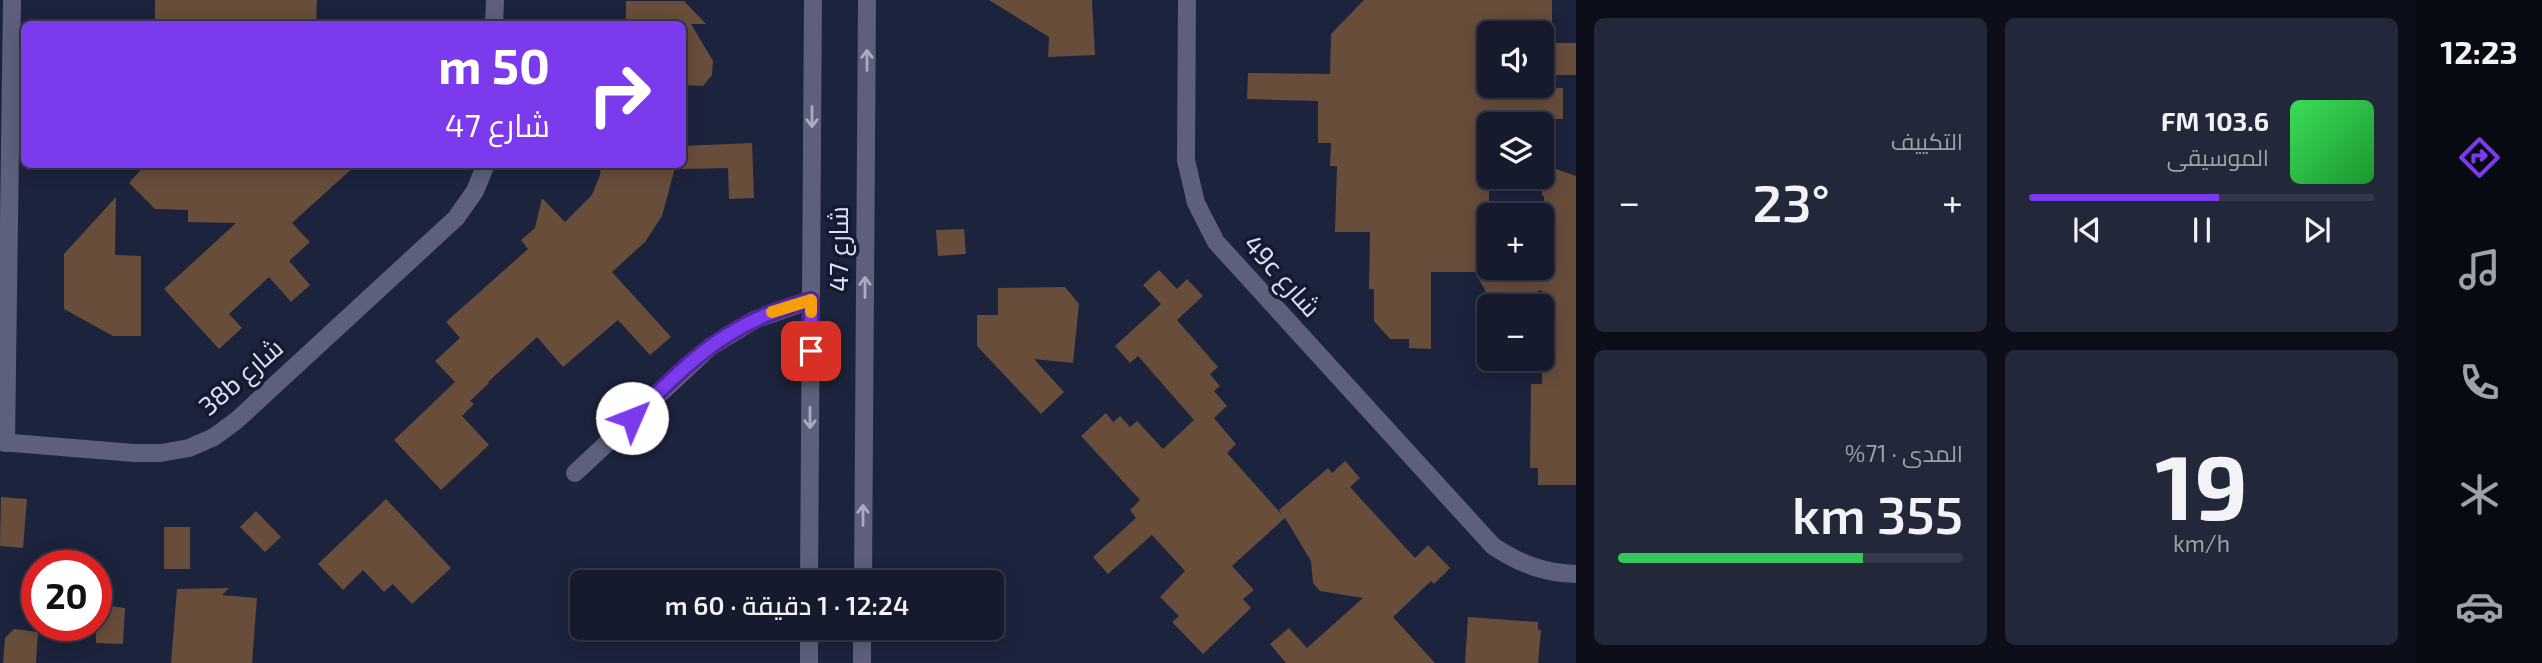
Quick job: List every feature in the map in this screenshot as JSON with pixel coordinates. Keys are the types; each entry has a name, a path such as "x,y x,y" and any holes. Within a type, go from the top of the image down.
{"street":[{"path":"3,442 12,0"},
{"path":"494,21 495,0"},
{"name":"شارع 47","path":"809,570 813,0"},
{"name":"شارع 47","path":"863,570 867,0"},
{"name":"49c شارع","path":"1187,0 1186,160 1196,203 1216,242 1493,546 1532,568 1553,573 1576,574"},
{"name":"38b شارع","path":"3,442 161,453 189,448 214,437 237,420 456,218 475,191 484,168"},
{"path":"575,472 710,347 754,320 811,300"},
{"path":"809,640 809,663"},
{"path":"862,640 862,663"}],"building":[{"path":"155,0 317,0 316,21 155,21"},
{"path":"989,0 1092,0 1095,55 1048,57 1049,37"},
{"path":"1364,0 1552,0 1552,21 1477,21 1477,98 1554,98 1554,88 1563,88 1563,119 1554,119 1554,112 1477,112 1477,189 1489,189 1489,203 1477,203 1477,276 1475,272 1431,272 1431,349 1409,348 1409,339 1390,339 1374,321 1374,289 1369,289 1370,232 1335,232 1337,166 1330,166 1331,143 1318,143 1318,101 1247,99 1248,73 1330,74 1331,34"},
{"path":"626,1 684,1 706,24 691,24 713,61 712,75 703,86 686,85 686,21 626,21"},
{"path":"1554,43 1576,43 1576,75 1554,75"},
{"path":"752,143 754,198 729,199 728,168 682,169 686,168 686,146"},
{"path":"142,168 353,168 292,223 310,242 289,261 310,285 291,302 269,277 229,314 242,328 219,349 164,289 236,223 188,222 188,210 155,209 129,183"},
{"path":"601,168 675,168 662,216 645,242 612,272 671,337 650,355 618,320 563,367 537,337 470,401 474,404 462,416 489,445 441,490 394,440 455,382 435,361 460,338 446,322 528,249 521,240 535,228 542,198 565,222 592,195"},
{"path":"1554,168 1576,176 1576,485 1538,485 1538,468 1530,468 1531,384 1542,384 1542,371 1554,371 1554,294 1542,294 1542,290 1529,294 1486,292 1479,280 1554,280 1554,203 1544,203 1542,189 1554,189"},
{"path":"116,197 115,255 141,256 141,336 113,336 64,309 64,254"},
{"path":"964,229 966,254 938,256 936,230"},
{"path":"1159,270 1177,289 1187,279 1203,296 1177,320 1218,367 1210,374 1220,386 1214,391 1227,406 1214,418 1236,444 1227,453 1284,517 1279,510 1328,468 1332,473 1345,461 1360,478 1350,487 1415,558 1428,545 1450,568 1434,584 1431,581 1393,617 1435,663 1286,663 1270,644 1289,628 1307,648 1363,598 1320,591 1313,583 1311,561 1285,518 1232,566 1254,590 1243,599 1251,608 1203,654 1172,622 1179,616 1160,597 1185,571 1152,535 1108,574 1093,557 1136,518 1130,510 1140,500 1081,436 1106,413 1113,422 1120,416 1130,427 1137,421 1163,449 1194,420 1138,356 1130,363 1115,346 1161,304 1143,285"},
{"path":"1065,287 1079,304 1073,363 1034,359 1064,392 1041,414 977,346 977,315 998,315 998,288"},
{"path":"1,497 27,499 23,548 0,546"},
{"path":"386,499 451,568 412,604 393,584 384,592 363,570 343,590 318,564"},
{"path":"256,511 281,537 265,552 240,527"},
{"path":"164,527 190,527 190,569 164,569"},
{"path":"229,588 222,595 257,598 252,663 171,663 177,589"},
{"path":"112,606 125,608 123,644 96,643 112,641"},
{"path":"1468,617 1538,622 1538,630 1541,630 1538,663 1465,663"},
{"path":"14,629 21,630 21,641 37,641 36,663 3,663 5,638"}],"slow traffic":[{"path":"772,312 811,300 811,312"}],"route":[{"path":"632,418 690,364 731,332 778,310 811,300 811,351"}]}
